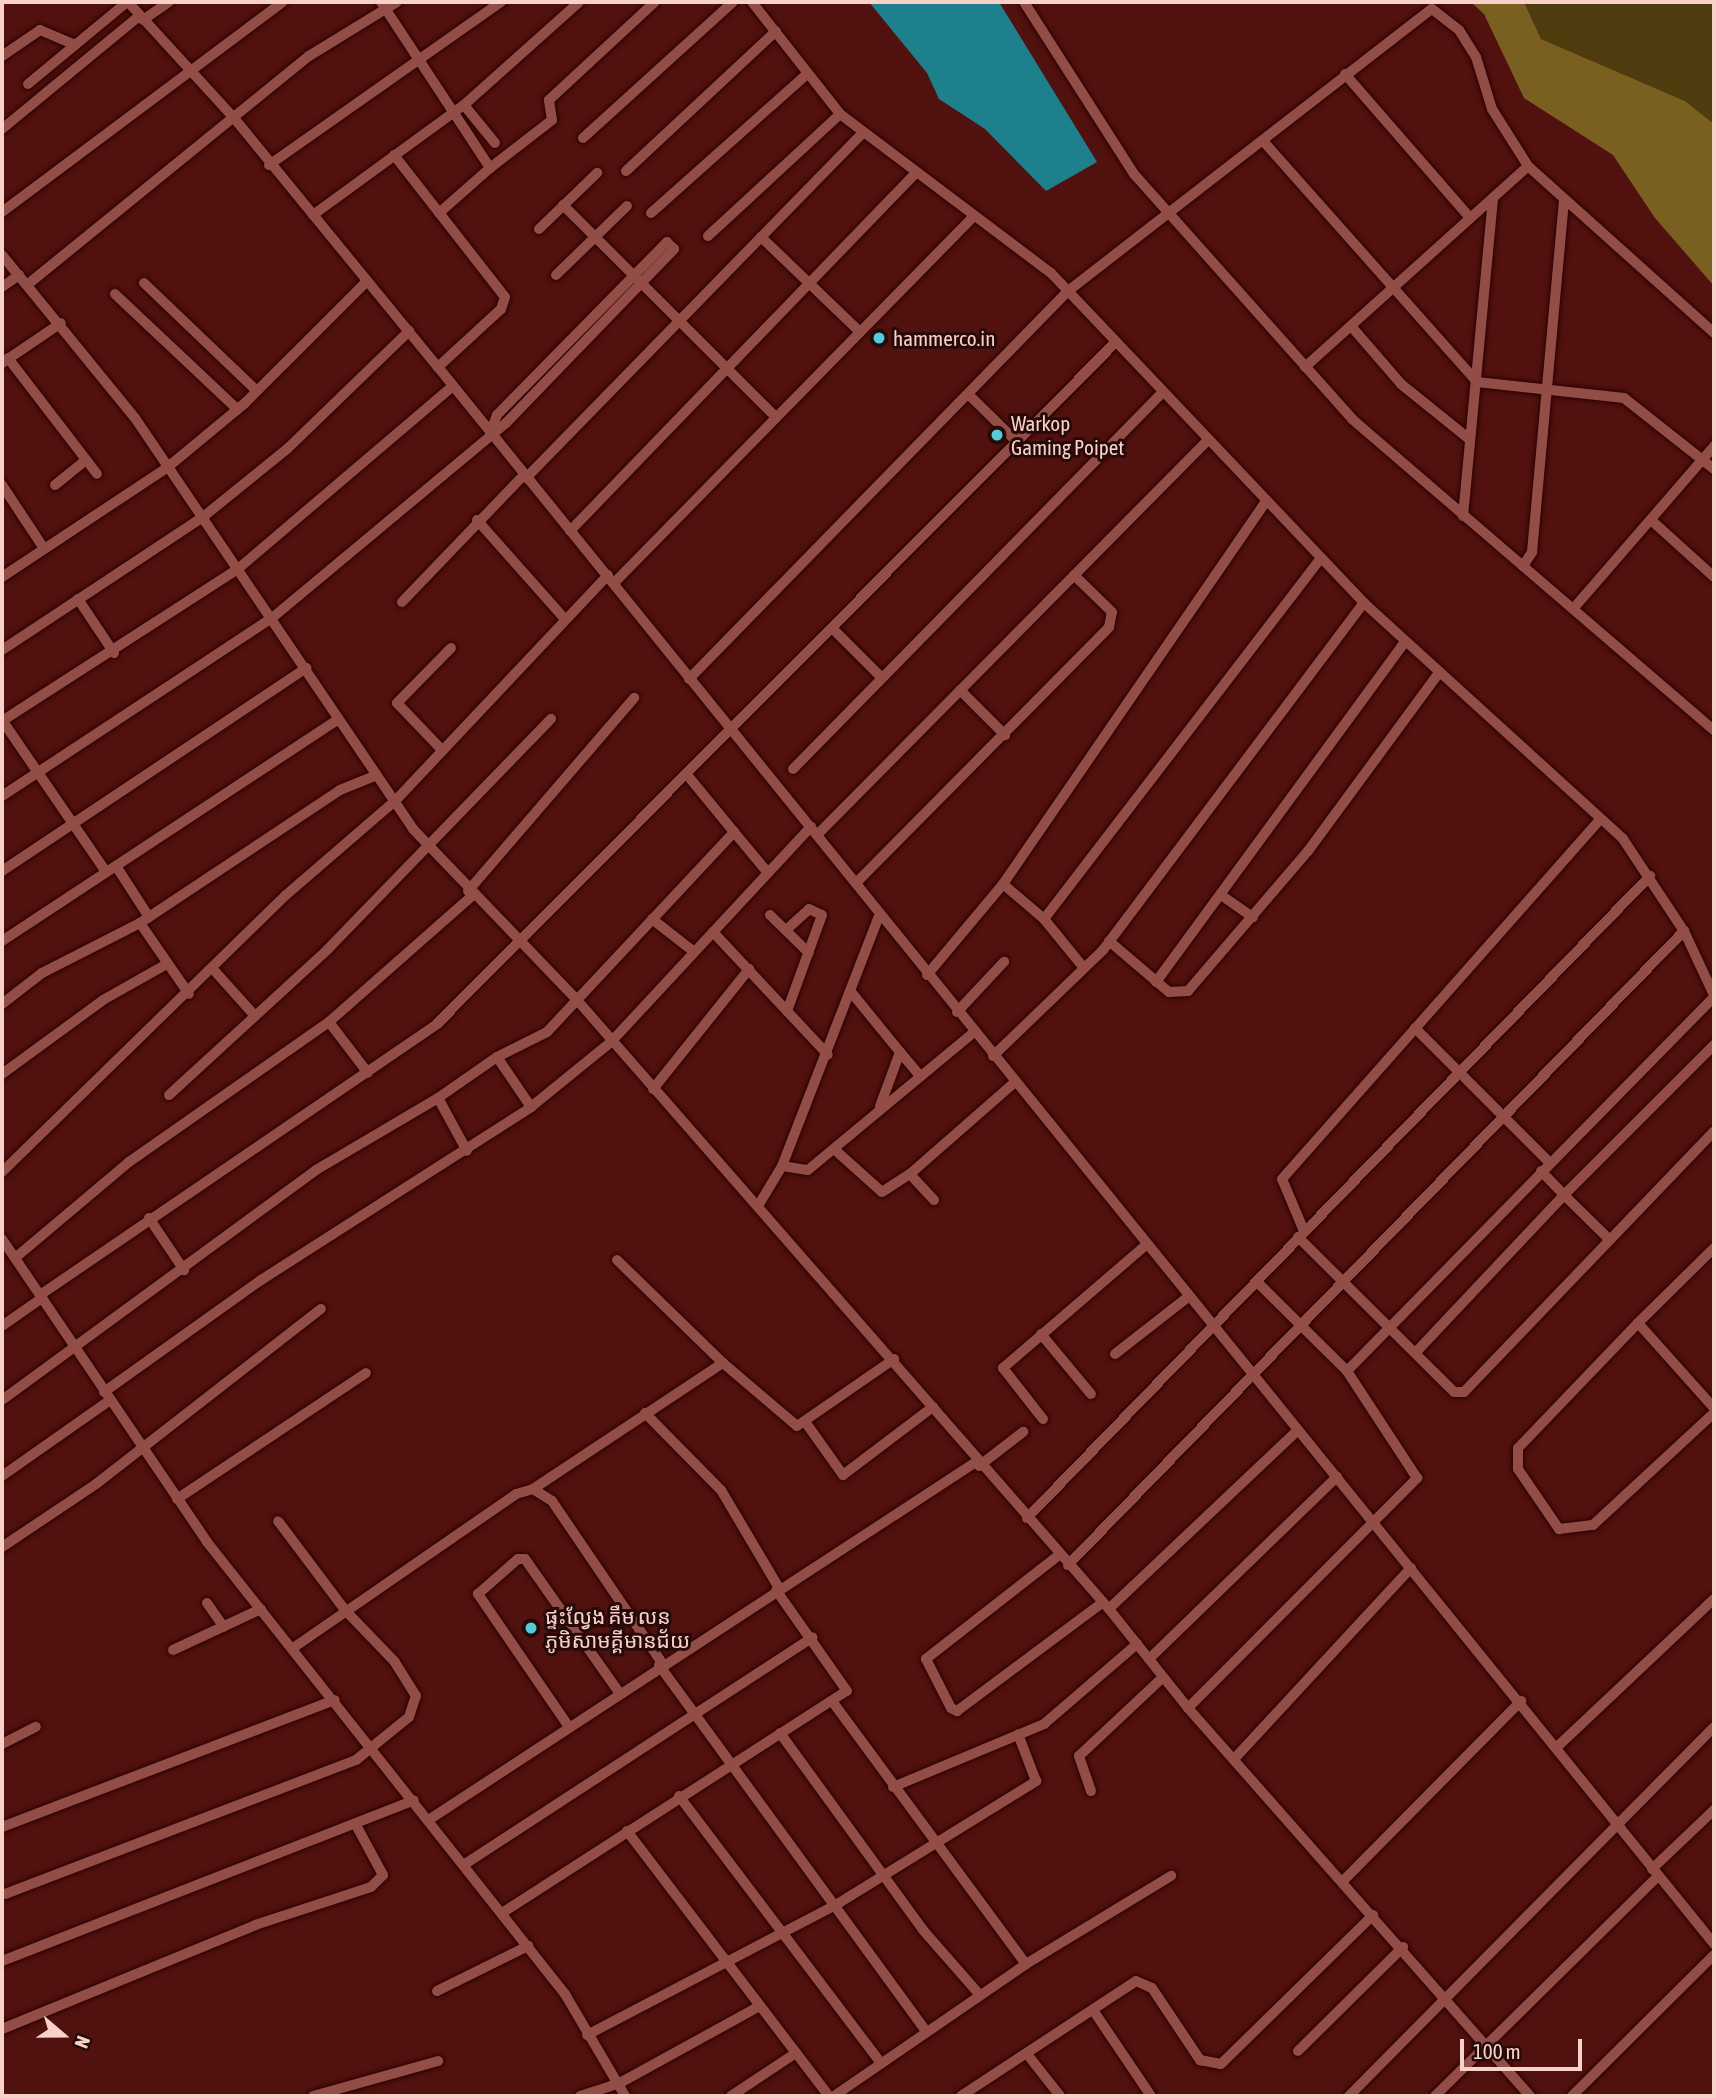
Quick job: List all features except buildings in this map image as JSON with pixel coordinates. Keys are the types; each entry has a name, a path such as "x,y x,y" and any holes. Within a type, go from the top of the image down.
{"street":[{"path":"28,84 127,2 234,118 269,165 409,331 611,579 732,734 814,831 1214,1330 1558,1746 1714,1944"},
{"path":"2,129 141,18 169,2"},
{"path":"2,212 284,2"},
{"path":"27,285 309,56 383,6 397,2"},
{"path":"269,165 501,2"},
{"path":"313,215 464,105 579,2"},
{"path":"439,213 490,168 552,120 549,100 654,2"},
{"path":"583,138 733,2"},
{"path":"752,2 839,114 1068,291 1161,394 1364,603 1438,674 1600,819 1650,876 1684,931 1714,996 1347,1371"},
{"path":"1024,2 1134,174 1352,419 1714,730"},
{"path":"383,6 415,61 490,168"},
{"path":"689,679 1068,291 1166,211 1264,142 1428,6 1459,30 1476,57 1492,110 1528,166 1714,333"},
{"path":"2,55 40,30 75,45"},
{"path":"626,172 775,31"},
{"path":"651,213 807,74"},
{"path":"1345,74 1470,218"},
{"path":"464,105 495,143"},
{"path":"708,236 839,114"},
{"path":"402,602 477,520 525,476 862,134"},
{"path":"1264,142 1390,290 1477,383 1624,398 1714,469"},
{"path":"394,155 505,300 438,367"},
{"path":"1305,367 1528,166"},
{"path":"539,229 597,173"},
{"path":"570,531 915,174"},
{"path":"1463,516 1468,438 1477,383 1493,198"},
{"path":"1523,566 1532,552 1564,201"},
{"path":"563,205 776,417"},
{"path":"556,275 627,206"},
{"path":"2,1172 189,994 212,968 396,800 564,618 611,579 776,417 973,217"},
{"path":"761,237 860,332"},
{"path":"2,255 61,324 168,467 306,668 374,776 429,844 521,946 577,1000 611,1042 894,1359 977,1464 1106,1606 1188,1708 1344,1880 1484,2046 1530,2096"},
{"path":"2,287 19,275"},
{"path":"2,796 272,618 490,433 637,279"},
{"path":"2,577 43,547 168,467 257,391 367,281"},
{"path":"144,283 257,391"},
{"path":"115,293 237,409"},
{"path":"61,324 5,360 97,474"},
{"path":"1351,326 1401,384 1468,438"},
{"path":"2,650 203,517 286,449 409,331"},
{"path":"2,1326 297,1114 368,1073 438,1023 521,946 1115,343"},
{"path":"189,994 167,964 144,920 111,869 73,822 2,721 114,653 239,568 453,386"},
{"path":"968,394 1017,442"},
{"path":"793,769 1161,394"},
{"path":"2,1476 261,1280 467,1151 531,1107 611,1042 768,873 960,690 1206,441"},
{"path":"1573,610 1714,446"},
{"path":"55,485 86,460"},
{"path":"2,485 43,547"},
{"path":"927,975 1003,884 1266,502"},
{"path":"477,520 564,618"},
{"path":"1651,520 1714,577"},
{"path":"1044,919 1321,558"},
{"path":"856,883 1005,735 1113,618 1074,575"},
{"path":"78,599 114,653"},
{"path":"993,1056 1110,941 1364,603"},
{"path":"833,629 882,678"},
{"path":"1156,982 1405,642"},
{"path":"442,750 397,703 451,648"},
{"path":"2,872 306,668"},
{"path":"1110,941 1156,982 1175,995 1188,991 1253,917 1438,674"},
{"path":"960,690 1005,735"},
{"path":"15,1258 129,1162 329,1022 471,893 634,698"},
{"path":"169,1095 255,1016 551,719"},
{"path":"2,942 337,720"},
{"path":"2,1004 42,973 144,920 248,847 374,776"},
{"path":"688,776 768,873"},
{"path":"1600,819 1282,1179 1301,1234 1344,1280 1418,1350 1454,1392 1464,1391 1714,1131"},
{"path":"2,1399 184,1270 316,1170 438,1098 497,1057 535,1040 577,1000 734,832"},
{"path":"1027,1518 1214,1330 1301,1234 1650,876"},
{"path":"1003,884 1044,919 1084,968"},
{"path":"1221,895 1253,917"},
{"path":"786,930 808,909 820,911 809,953 788,1011"},
{"path":"758,1206 782,1166 828,1055 880,913"},
{"path":"770,915 809,953"},
{"path":"652,919 694,951"},
{"path":"1068,1565 1254,1377 1344,1280 1684,931"},
{"path":"713,932 828,1055"},
{"path":"957,1012 1004,962"},
{"path":"2,1074 103,1000 167,964"},
{"path":"212,968 255,1016"},
{"path":"653,1089 749,969"},
{"path":"851,992 919,1075"},
{"path":"329,1022 368,1073"},
{"path":"1415,1028 1549,1162"},
{"path":"782,1166 808,1170 880,1106 974,1032"},
{"path":"1418,1350 1564,1195 1714,1045"},
{"path":"880,1106 900,1052"},
{"path":"497,1057 531,1107"},
{"path":"834,1149 872,1189 892,1189 1015,1082"},
{"path":"438,1098 467,1151"},
{"path":"1541,1171 1609,1239"},
{"path":"910,1174 934,1200"},
{"path":"149,1219 184,1270"},
{"path":"1043,1419 1003,1370 1146,1245"},
{"path":"4,1246 41,1296 177,1499 528,1946 625,2096"},
{"path":"1638,1323 1714,1411 1593,1525 1559,1529 1518,1469 1518,1448 1638,1323 1714,1248"},
{"path":"617,1260 789,1425 806,1423 894,1359"},
{"path":"1188,1708 1417,1478 1347,1371 1303,1324 1257,1282"},
{"path":"1115,1354 1188,1297"},
{"path":"2,1548 143,1449 321,1310"},
{"path":"1041,1334 1091,1394"},
{"path":"293,1648 516,1494 533,1489 723,1363"},
{"path":"177,1499 366,1373"},
{"path":"806,1423 844,1475 933,1406"},
{"path":"502,1913 732,1761 832,1701 847,1684 777,1589 721,1490 645,1413"},
{"path":"1059,1555 926,1659 951,1708 957,1711 1106,1606 1298,1430"},
{"path":"430,1819 567,1724 777,1589 885,1527 1023,1432"},
{"path":"1149,1659 1337,1477"},
{"path":"533,1489 552,1501 660,1664 926,2031"},
{"path":"5,1894 374,1750 410,1717 416,1696 395,1662 345,1611 278,1521"},
{"path":"567,1724 478,1594 518,1559 525,1559 618,1691"},
{"path":"1234,1758 1411,1568"},
{"path":"1558,1746 1714,1600"},
{"path":"207,1603 224,1627"},
{"path":"173,1650 261,1609"},
{"path":"465,1864 813,1637"},
{"path":"894,1787 1044,1724 1137,1644"},
{"path":"1091,1791 1079,1756 1163,1677"},
{"path":"2,1827 335,1700"},
{"path":"832,1701 933,1843 1026,1964"},
{"path":"1344,1880 1521,1701"},
{"path":"2,1744 36,1727"},
{"path":"1349,2096 1714,1727"},
{"path":"779,1733 883,1875 980,1995"},
{"path":"587,2035 834,1906 1036,1781 1018,1734"},
{"path":"679,1796 779,1935 881,2063"},
{"path":"2,1961 356,1825 414,1800"},
{"path":"1435,2096 1714,1810"},
{"path":"2,2029 255,1925 371,1887 383,1875 356,1825"},
{"path":"627,1831 726,1963 832,2096 1026,1964 1171,1875"},
{"path":"961,2096 1136,1981 1147,1983 1200,2060 1221,2064 1373,1915"},
{"path":"437,1991 528,1946"},
{"path":"1298,2050 1403,1947"},
{"path":"1572,2096 1714,1955"},
{"path":"580,2096 618,2084 760,2006"},
{"path":"1093,2010 1151,2096"},
{"path":"731,2096 796,2053"},
{"path":"1027,2054 1060,2096"},
{"path":"313,2096 438,2061"}],"shaded area":[{"path":"1471,2 1524,2 1541,39 1685,101 1714,124 1714,286 1655,218 1613,155 1524,98 1484,14"},
{"path":"1524,2 1714,2 1714,124 1685,101 1541,39"}],"water":[{"path":"869,2 999,2 1097,162 1046,191 985,129 939,99 927,73"}],"place":[{"name":"hammerco.in","path":"879,338"},
{"name":"Warkop Gaming Poipet","path":"997,435"},
{"name":"ផ្ទះល្វែង គឹម លន ភូមិសាមគ្គីមានជ័យ","path":"531,1628"}]}
